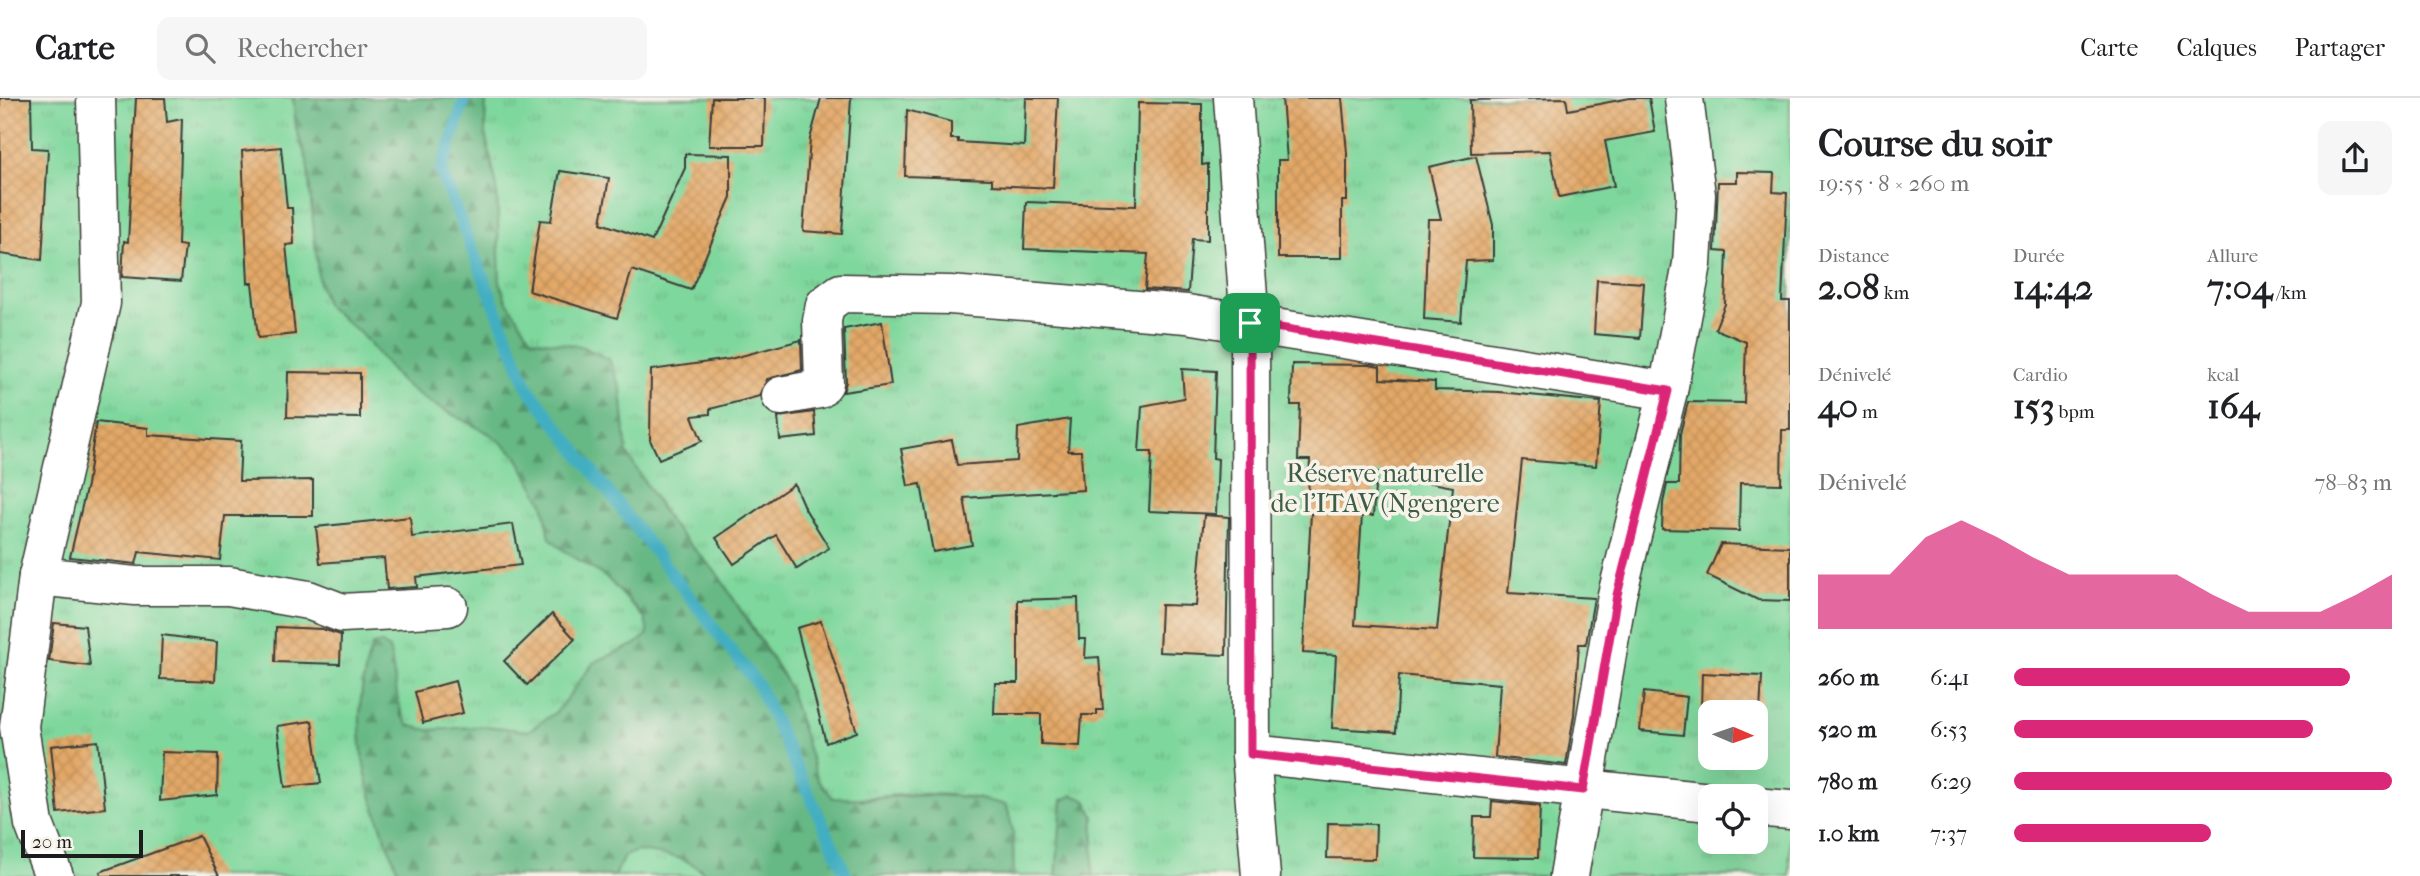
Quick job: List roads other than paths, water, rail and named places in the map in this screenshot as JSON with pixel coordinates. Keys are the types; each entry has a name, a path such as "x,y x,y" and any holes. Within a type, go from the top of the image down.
{"street":[{"path":"54,876 34,824 15,807 19,727 38,576 101,303 96,98"},
{"path":"1233,98 1250,323 1251,754 1261,876"},
{"path":"1569,876 1617,595 1668,391 1692,264 1696,195 1684,98"},
{"path":"780,396 819,389 824,383 823,313 825,305 841,293 950,295 1250,323 1668,391"},
{"path":"38,576 135,586 229,586 308,600 342,613 448,607"},
{"path":"1251,754 1698,801"},
{"path":"1768,808 1790,810"}],"waterway":[{"path":"465,98 441,172 528,388 758,685 847,876"}],"park label":[{"name":"Réserve naturelle de l'ITAV (Ngengere","path":"1385,488"}]}
